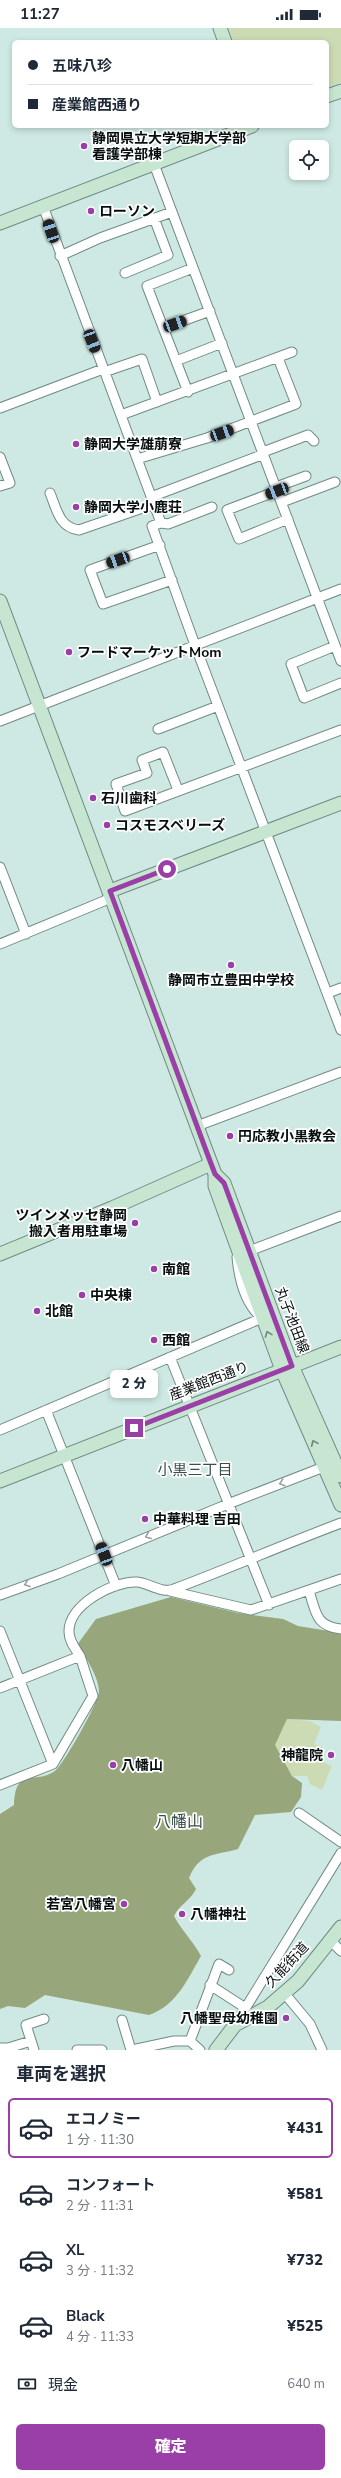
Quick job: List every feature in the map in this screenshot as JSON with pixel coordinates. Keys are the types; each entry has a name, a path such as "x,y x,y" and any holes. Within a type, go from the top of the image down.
{"street":[{"path":"220,28 224,40"},
{"path":"329,95 341,91"},
{"path":"0,223 247,128"},
{"path":"154,164 341,661"},
{"path":"43,206 60,256 161,522"},
{"path":"60,256 172,212"},
{"path":"125,273 168,255 154,218"},
{"path":"188,392 147,286 193,268"},
{"path":"163,328 210,311"},
{"path":"176,360 222,343"},
{"path":"121,415 188,392 292,352"},
{"path":"137,459 252,422 296,404 278,358"},
{"path":"0,408 142,359 157,402"},
{"path":"50,493 62,523 70,528 79,530 308,435 314,441"},
{"path":"0,457 10,483 0,486"},
{"path":"288,519 239,539 227,510 306,476"},
{"path":"282,502 335,482"},
{"path":"212,507 168,524 161,522 152,526 195,645 341,1030"},
{"path":"160,545 90,570 103,604 172,580"},
{"path":"0,721 341,589"},
{"name":"丸子池田線","path":"0,601 198,1126 211,1164 215,1186 242,1250 287,1368"},
{"path":"335,646 291,664 304,698 341,683"},
{"path":"158,729 218,706"},
{"path":"178,790 163,752 142,760 147,773 116,784 125,811 341,730"},
{"path":"0,944 104,901 111,893 341,803"},
{"path":"0,867 26,934"},
{"path":"328,993 341,988"},
{"path":"198,1126 341,1072"},
{"path":"0,1254 112,1208 211,1164"},
{"path":"242,1250 341,1216"},
{"name":"丸子池田線","path":"242,1250 262,1318 287,1368 330,1463 341,1505"},
{"path":"0,1430 262,1318"},
{"name":"産業館西通り","path":"0,1481 341,1347"},
{"path":"170,1357 269,1605"},
{"path":"46,1410 116,1586"},
{"path":"0,1595 58,1574 330,1463"},
{"name":"丸子池田線","path":"330,1463 341,1476"},
{"path":"169,1591 341,1523"},
{"path":"0,1785 53,1764 93,1696 80,1656 71,1641 69,1633 73,1615 77,1608 95,1595 116,1586 136,1582 240,1609 251,1610 341,1579"},
{"path":"309,1591 319,1621 329,1627 341,1629"},
{"path":"0,1631 53,1764"},
{"path":"0,1688 80,1656"},
{"path":"299,1813 341,1842"},
{"path":"235,2025 244,2007 341,1853"},
{"name":"久能街道","path":"216,2050 235,2025 268,2007 285,1994 341,1927"},
{"path":"330,1940 341,1951"},
{"path":"190,2041 219,1964 229,1970"},
{"path":"210,1985 244,2007"},
{"path":"285,1994 310,2024 322,2050"},
{"path":"0,2048 32,2046 26,2024 44,2019"},
{"path":"122,2020 132,2050 174,2041 190,2041 200,2050"},
{"path":"77,2050 102,2050"}],"green space":[{"path":"228,28 341,28 341,82 329,87 329,40 232,40"},
{"path":"171,1597 238,1613 283,1619 298,1626 341,1633 341,1721 287,1719 275,1745 292,1776 302,1783 301,1797 291,1812 255,1815 238,1849 209,1856 198,1863 193,1870 189,1878 196,1889 174,1916 201,1956 186,1983 167,2005 159,2011 149,2015 45,1995 25,2008 8,2006 0,2009 0,1814 14,1805 15,1793 18,1785 22,1781 48,1775 55,1771 73,1746 93,1707 99,1691 97,1680 91,1667 77,1645 96,1619"},
{"path":"287,1719 310,1721 321,1727 314,1744 323,1747 319,1760 332,1766 322,1790 310,1784 307,1776 292,1776 275,1745"}],"place":[{"name":"静岡県立大学短期大学部 看護学部棟","path":"84,146"},
{"name":"ローソン","path":"91,211"},
{"name":"静岡大学雄萠寮","path":"76,444"},
{"name":"静岡大学小鹿荘","path":"76,507"},
{"name":"フードマーケットMom","path":"69,652"},
{"name":"石川歯科","path":"93,798"},
{"name":"コスモスベリーズ","path":"107,825"},
{"name":"静岡市立豊田中学校","path":"231,965"},
{"name":"円応教小黒教会","path":"230,1136"},
{"name":"ツインメッセ静岡 搬入者用駐車場","path":"135,1223"},
{"name":"南館","path":"154,1269"},
{"name":"中央棟","path":"82,1295"},
{"name":"北館","path":"37,1311"},
{"name":"西館","path":"154,1340"},
{"name":"中華料理 吉田","path":"145,1519"},
{"name":"神龍院","path":"331,1755"},
{"name":"八幡山","path":"113,1765"},
{"name":"若宮八幡宮","path":"124,1904"},
{"name":"八幡神社","path":"182,1914"},
{"name":"八幡聖母幼稚園","path":"286,2018"}],"district":[{"name":"小黒三丁目","path":"195,1470"},
{"name":"八幡山","path":"179,1822"}],"route":[{"path":"134,1428 292,1366 224,1183 215,1174 110,891 167,869"}]}
